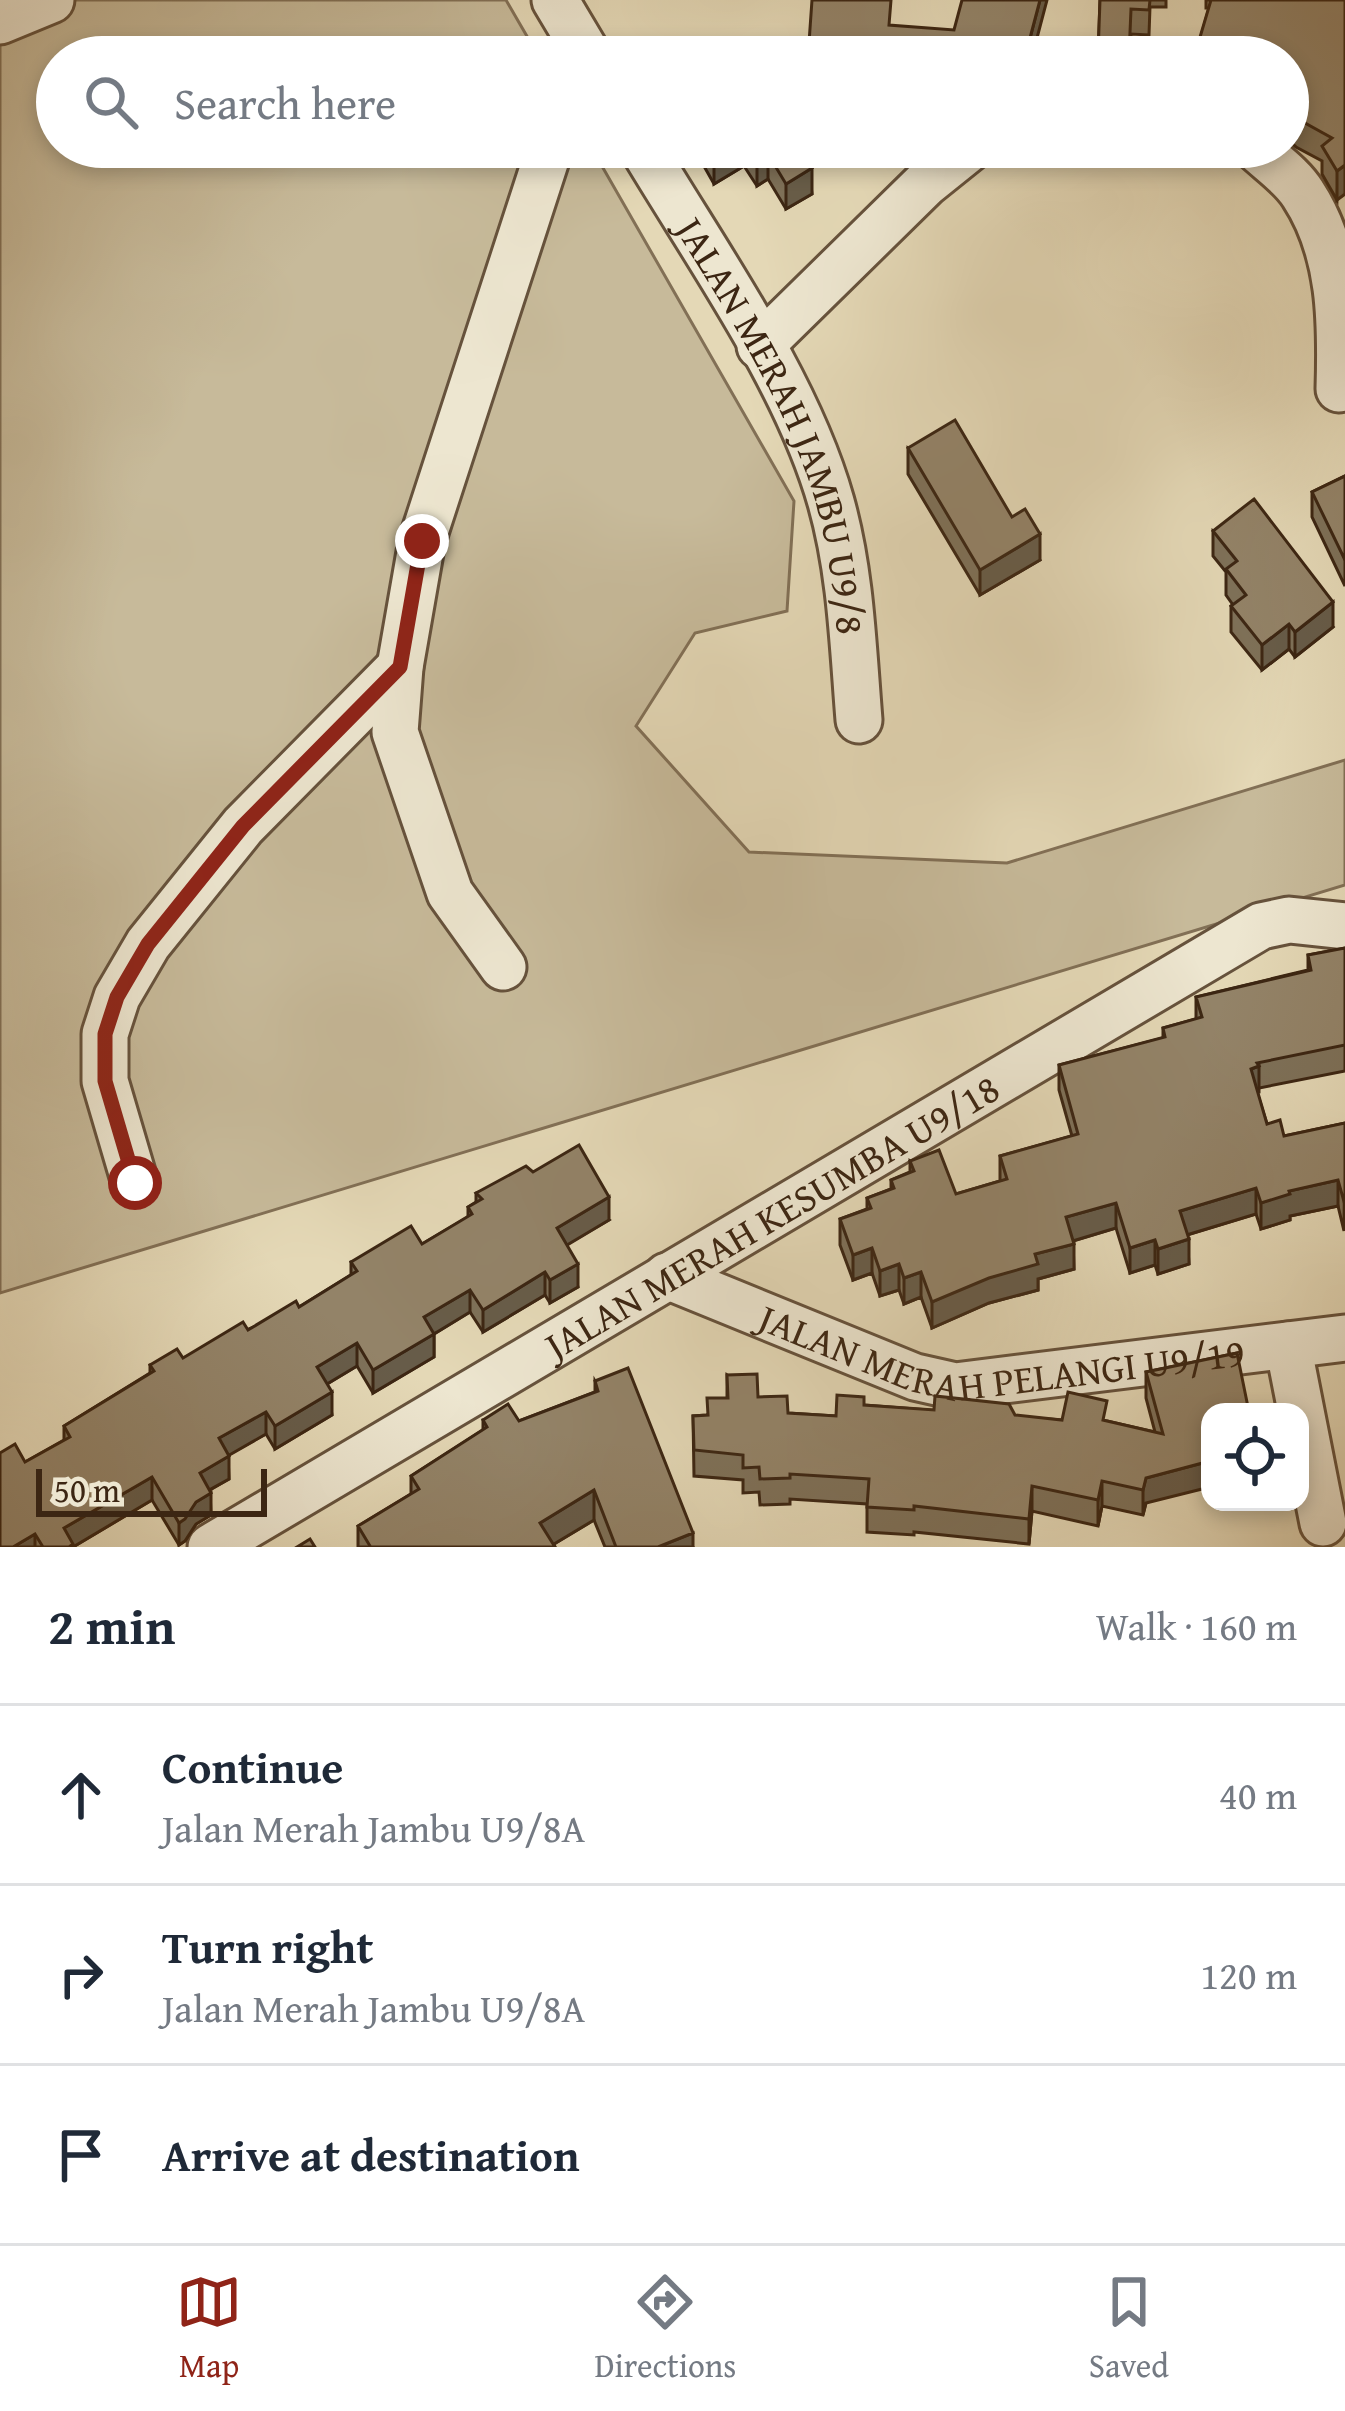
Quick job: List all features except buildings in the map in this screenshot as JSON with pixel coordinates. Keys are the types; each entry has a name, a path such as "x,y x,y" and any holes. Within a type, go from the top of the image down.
{"street":[{"path":"0,21 52,0"},
{"path":"555,0 576,36"},
{"path":"503,967 450,893 395,732 400,667 422,541 543,168"},
{"name":"JALAN MERAH JAMBU U9/8","path":"654,168 808,434 831,502 846,571 860,720"},
{"path":"760,346 944,168"},
{"path":"1277,168 1301,190 1324,232 1338,298 1339,389"},
{"path":"135,1183 105,1081 105,1034 117,997 148,944 243,826 400,667"},
{"name":"JALAN MERAH KESUMBA U9/18","path":"211,1547 1262,926 1289,920 1345,926"},
{"name":"JALAN MERAH PELANGI U9/19","path":"667,1276 915,1377 955,1386 1345,1337"},
{"path":"1288,1345 1323,1523"}],"shaded area":[{"path":"0,0 506,0 527,36 36,36 36,168 603,168 794,501 787,611 695,633 636,726 749,852 1007,863 1345,760 1345,885 0,1293"}],"route":[{"path":"135,1183 105,1081 105,1034 117,997 148,944 243,826 400,667 422,541"}]}
